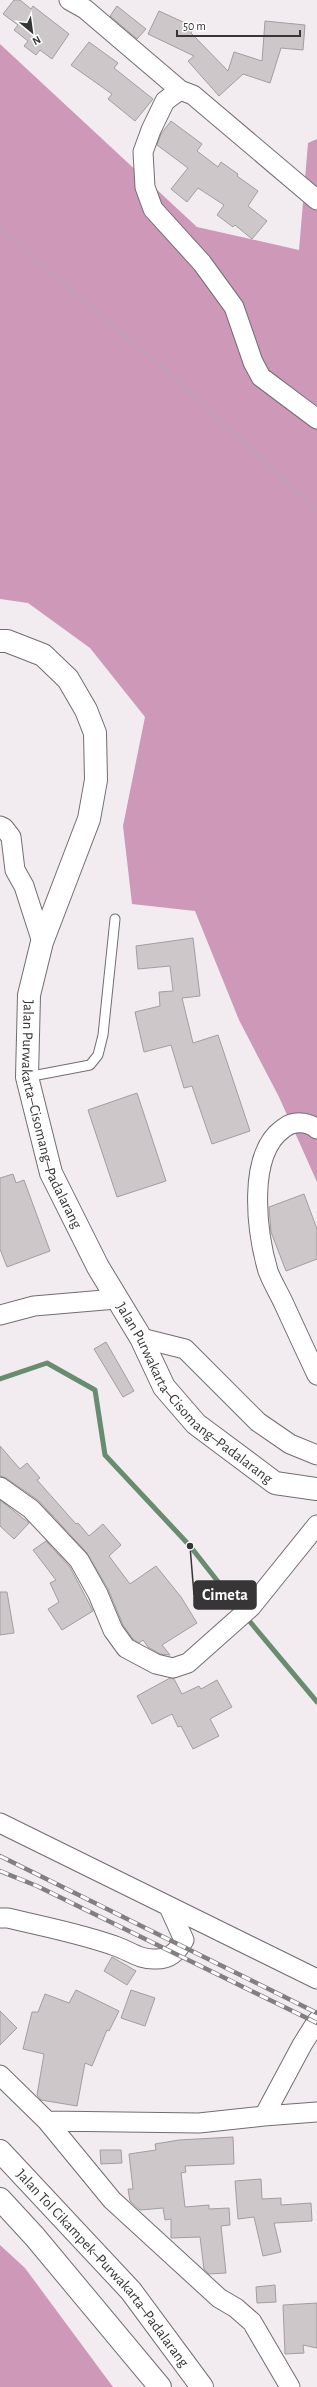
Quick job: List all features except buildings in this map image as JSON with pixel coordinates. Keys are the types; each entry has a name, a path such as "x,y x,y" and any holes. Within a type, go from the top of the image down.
{"highway":[{"name":"Jalan Purwakarta–Cisomang–Padalarang","path":"0,641 43,655 68,679 86,710 96,733 96,780 88,819 42,942 29,995 27,1077 51,1173 98,1267 116,1299 142,1338 164,1387 196,1424 275,1483 317,1488"},
{"name":"Jalan Tol Cikampek–Purwakarta–Padalarang","path":"0,2151 131,2291 202,2387"},
{"name":"Jalan Tol Cikampek–Purwakarta–Padalarang","path":"0,2199 34,2237 160,2387"}],"street":[{"path":"70,0 85,9 180,90 193,95 317,200"},
{"path":"180,90 165,101 151,130 143,152 145,187 153,209 202,263 234,307 253,362 261,377 317,420"},
{"path":"0,826 4,828 11,837 15,870 24,886 42,942"},
{"path":"317,1129 302,1123 292,1122 279,1131 266,1151 258,1183 256,1211 268,1271 317,1375"},
{"path":"0,1315 34,1306 116,1299"},
{"path":"142,1338 185,1349 258,1422 290,1444 317,1455"},
{"path":"0,1487 31,1509 79,1560 98,1594 113,1630 126,1648 156,1664 173,1668 188,1664 252,1607 317,1525"},
{"path":"0,1823 317,1979"},
{"path":"0,1918 8,1918 63,1931 119,1947 143,1959 156,1959 168,1957 178,1951 184,1940 169,1907"},
{"path":"264,2116 302,2044 317,2021"},
{"path":"0,2075 47,2121 112,2200 219,2298 236,2308 252,2322 290,2387"},
{"path":"47,2121 199,2123 317,2112"}],"lane":[{"path":"27,1077 90,1064 98,1055 103,1035 115,919"}],"path":[{"path":"0,229 179,382 317,510"}],"shaded area":[{"path":"0,44 197,227 299,250 308,143 317,139 317,1182 279,1097 239,1020 195,911 132,904 123,826 145,717 90,648 28,603 0,599"},
{"path":"0,2245 25,2268 113,2387 0,2387"}],"waterway":[{"path":"0,1379 47,1363 95,1390 105,1455 190,1546 241,1611"},
{"path":"246,1617 317,1702"}],"railway":[{"path":"0,1856 317,2013"},
{"path":"0,1871 37,1886 317,2023"}],"place":[{"name":"Cimeta","path":"190,1546"}]}
